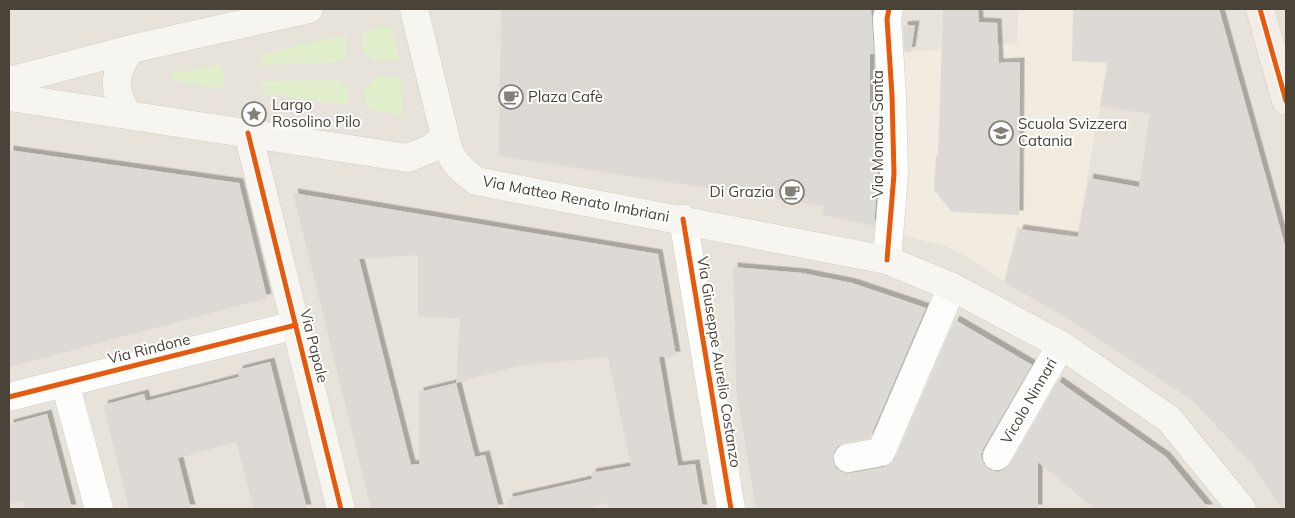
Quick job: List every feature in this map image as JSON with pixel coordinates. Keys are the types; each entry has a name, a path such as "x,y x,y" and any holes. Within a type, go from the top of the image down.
{"main road":[{"path":"9,80 131,49 308,9"},
{"name":"Via Matteo Renato Imbriani","path":"414,9 448,150 456,166 476,181 888,260 952,286 1061,345 1169,419 1242,509"},
{"path":"1260,9 1286,101"},
{"path":"128,115 118,99 116,82 120,64 131,49"},
{"path":"9,97 408,158 430,149 445,136"},
{"name":"Via Papale","path":"248,133 341,509"}],"street":[{"name":"Via Monaca Santa","path":"888,260 894,174 892,95 887,19 889,9"},
{"name":"Via Giuseppe Aurelio Costanzo","path":"683,220 731,509"},
{"path":"848,458 881,452 952,286"},
{"name":"Via Rindone","path":"9,397 296,325"},
{"name":"Vicolo Ninnari","path":"997,456 1061,345"},
{"path":"65,383 99,509"}],"shaded area":[{"path":"9,9 1286,9 1286,509 9,509"},
{"name":"Scuola Svizzera Catania","path":"1018,9 1106,9 1105,76 1077,237 1017,227 1004,282 963,254 944,246 901,235 907,160 904,52 1017,43"}],"green space":[{"path":"386,26 392,30 400,60 374,61 363,52 362,32"},
{"path":"346,35 347,54 338,63 261,65 261,54"},
{"path":"221,64 224,74 223,86 219,89 171,80 171,74"},
{"path":"375,77 401,77 403,115 366,109 365,89"},
{"path":"339,80 348,89 348,105 262,93 261,81"}],"building":[{"path":"501,9 871,9 874,54 870,54 870,105 877,105 878,174 874,226 822,215 825,206 499,156"},
{"path":"943,9 978,9 979,22 997,23 999,63 1020,62 1019,215 952,212 934,190 936,156 938,156"},
{"path":"1073,9 1219,9 1286,249 1286,509 1282,509 1252,464 1192,400 1060,314 1004,282 1019,229 1078,237 1089,178 1139,187 1150,114 1100,106 1108,63 1072,61"},
{"path":"915,25 911,51 905,52 903,26"},
{"path":"9,150 239,183 267,298 9,367"},
{"path":"293,193 658,254 676,356 659,357 671,427 678,466 695,464 703,509 608,509 607,503 580,509 509,509 508,498 592,479 591,473 631,466 608,357 518,366 456,383 475,457 485,455 499,509 371,509","holes":["418,255 418,317 460,318 456,383 419,392 419,464 411,465 359,259"]},
{"path":"733,267 802,273 852,283 926,308 870,438 845,443 838,446 834,452 833,461 836,468 842,472 851,473 884,467 895,459 955,320 1032,365 983,449 981,456 984,464 989,469 998,472 1010,464 1058,381 1166,457 1209,509 1095,509 1038,462 1038,509 756,509 736,389"},
{"path":"270,362 307,509 254,509 236,442 178,458 191,509 129,509 103,405 144,394 146,401 193,389 239,377 238,370"},
{"path":"47,414 72,509 25,509 23,501 9,504 9,424"}],"cycle path":[{"path":"887,260 894,174 892,95 887,19 889,9"},
{"path":"1260,9 1286,101"},
{"path":"248,133 341,509"},
{"path":"683,219 731,509"},
{"path":"9,397 296,325"}],"place":[{"name":"Plaza Cafè","path":"511,97"},
{"name":"Largo Rosolino Pilo","path":"254,114"},
{"name":"Scuola Svizzera Catania","path":"1001,133"},
{"name":"Di Grazia","path":"792,192"}]}
